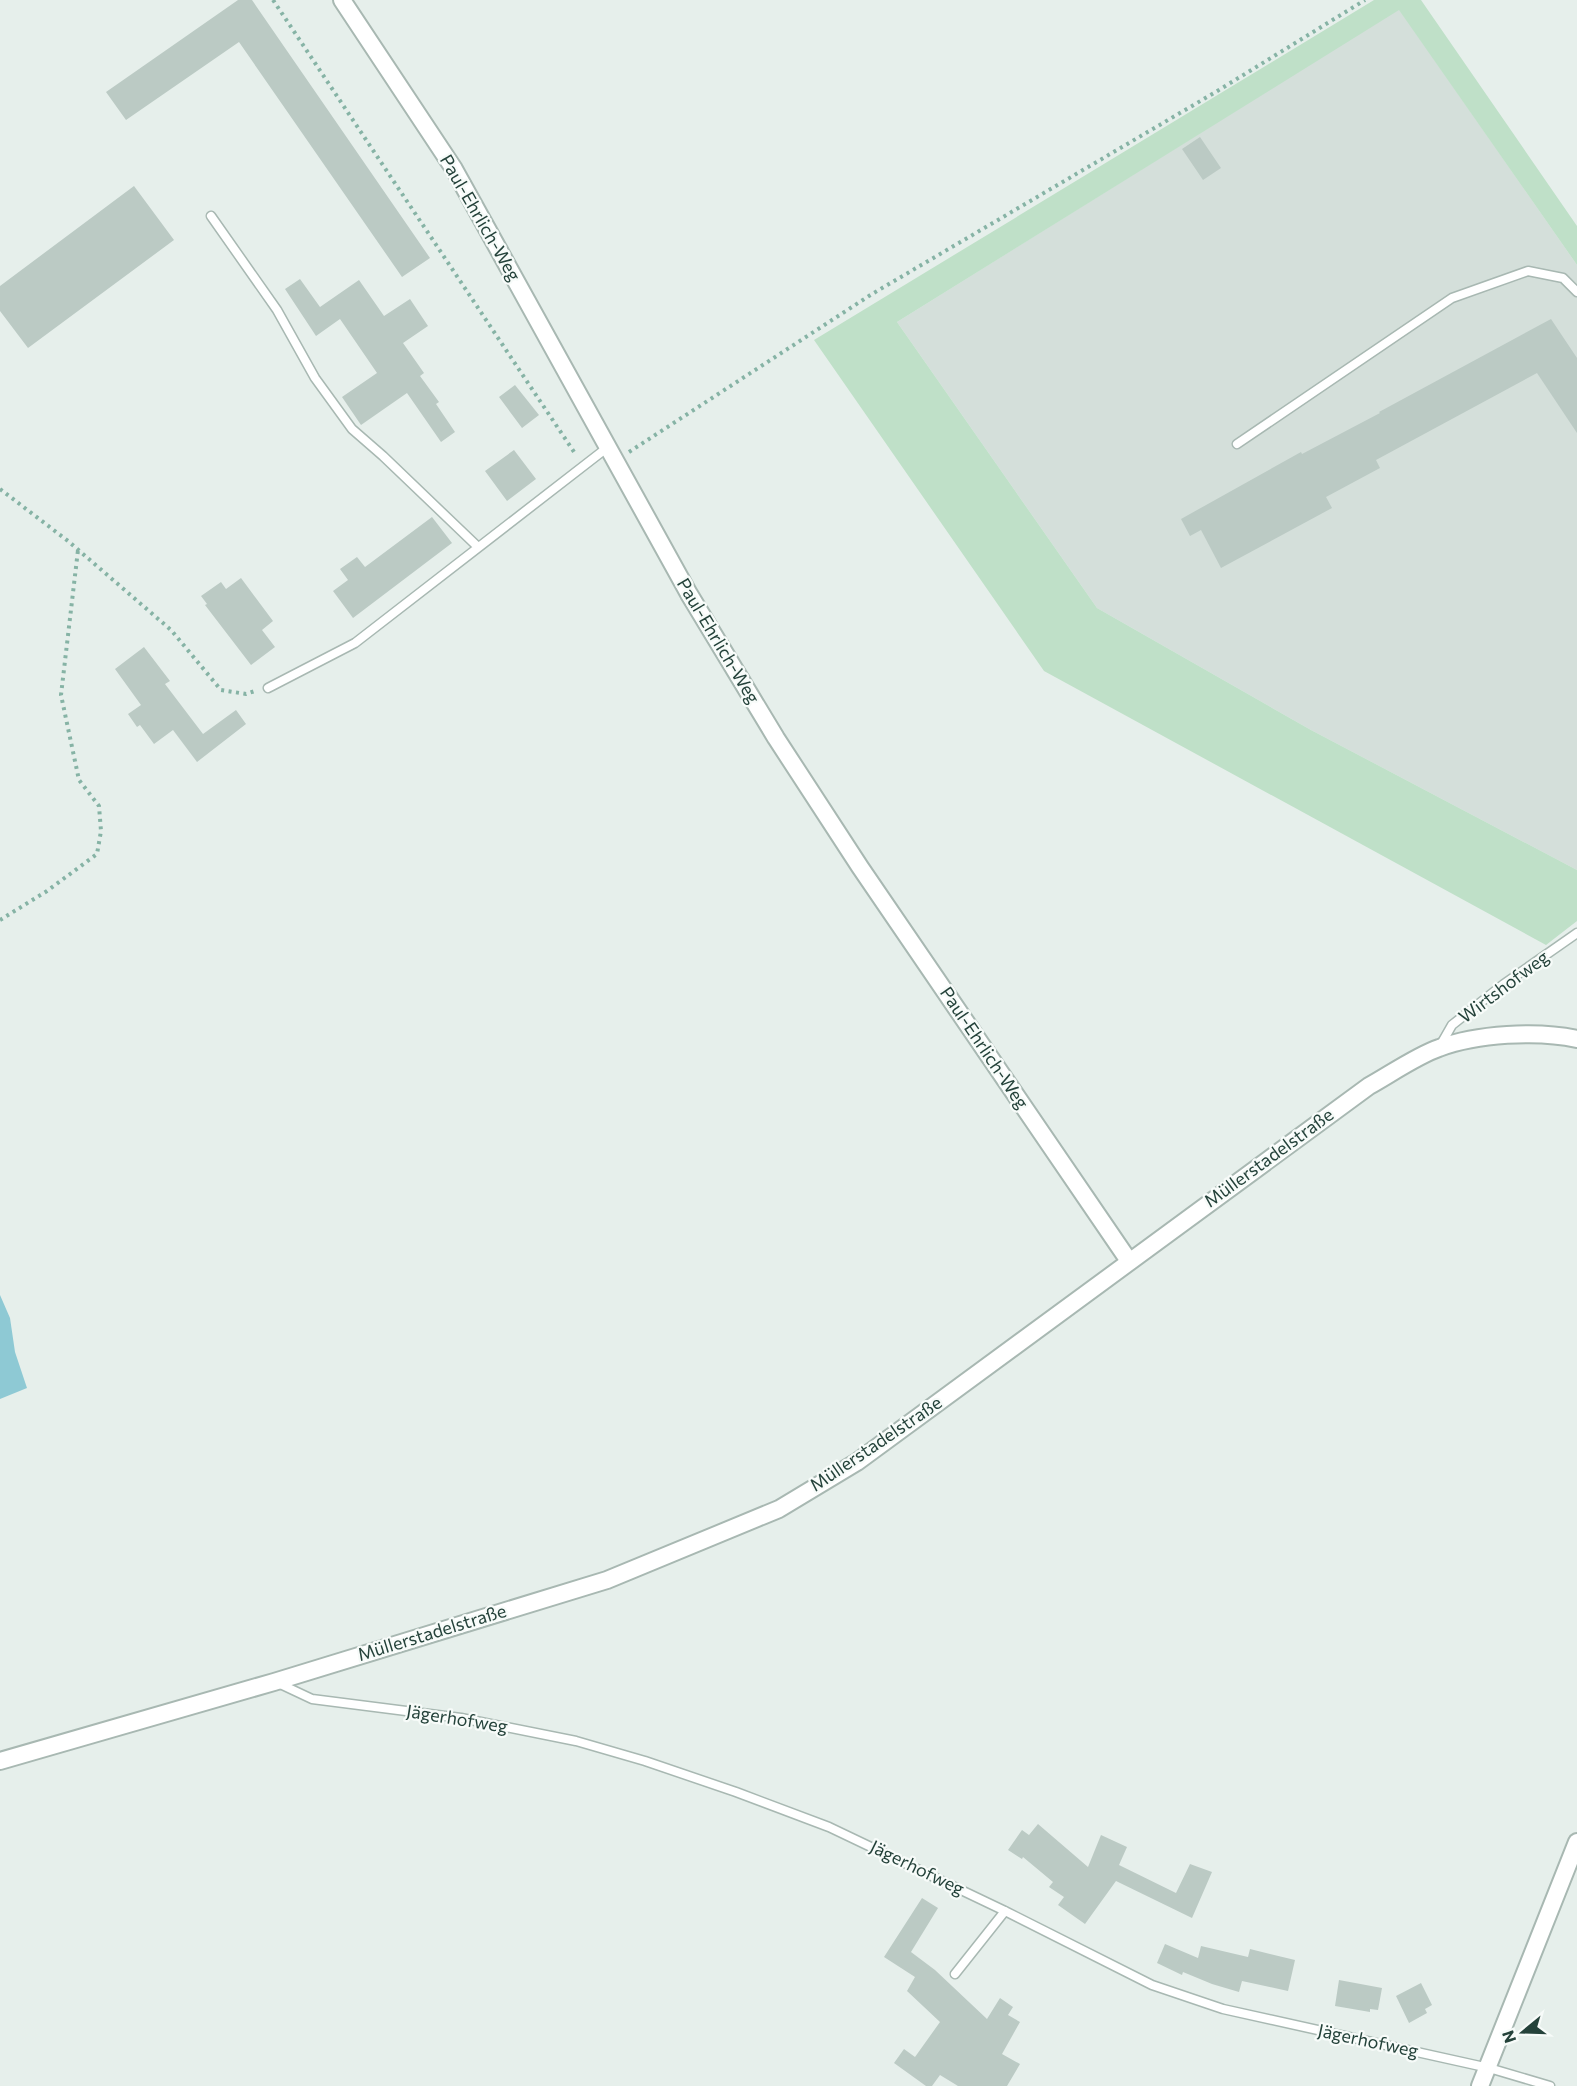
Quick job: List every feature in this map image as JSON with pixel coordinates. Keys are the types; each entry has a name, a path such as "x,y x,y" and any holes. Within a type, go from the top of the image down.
{"street":[{"name":"Paul-Ehrlich-Weg","path":"342,0 454,169 688,594 776,738 860,867 1129,1261"},
{"name":"Müllerstadelstraße","path":"0,1761 274,1682 607,1580 779,1509 857,1462 1369,1086 1438,1048 1489,1036 1533,1034 1577,1039"},
{"path":"1480,2086 1577,1842"}],"lane":[{"path":"211,216 278,310 315,378 352,429 478,547"},
{"path":"1237,444 1452,298 1528,271 1563,278 1577,292"},
{"path":"268,688 355,643 583,466 611,454"},
{"name":"Wirtshofweg","path":"1438,1048 1452,1025 1504,984 1577,933"},
{"name":"Jägerhofweg","path":"274,1682 312,1699 472,1721 576,1741 645,1761 830,1827 1005,1911 1152,1986 1223,2009 1489,2068 1550,2086"},
{"path":"955,1974 1005,1911"}],"path":[{"path":"273,0 583,466"},
{"path":"611,454 631,451 872,294 1214,93 1365,0"},
{"path":"627,444 636,461"},
{"path":"0,489 78,550 171,630 221,690 246,694 268,688"},
{"path":"0,920 47,891 97,854 101,831 99,806 79,780 61,695 78,550"}],"shaded area":[{"path":"1399,9 1577,265 1577,870 1311,730 1097,608 897,322"}],"green space":[{"path":"1374,0 1421,0 1577,226 1577,265 1399,10 897,322 1097,608 1311,730 1577,870 1577,921 1546,945 1044,671 814,340"}],"water":[{"path":"0,1295 10,1318 15,1352 27,1388 0,1399"}],"building":[{"path":"238,0 252,0 430,258 402,277 239,42 126,120 106,92"},
{"path":"1200,137 1221,168 1203,180 1182,149"},
{"path":"134,186 174,240 28,348 0,311 0,286"},
{"path":"300,279 320,307 359,280 384,316 410,299 428,326 403,343 424,373 420,376 439,402 436,404 455,432 441,442 407,393 361,425 342,397 377,373 340,319 316,336 285,289"},
{"path":"1551,319 1577,358 1577,433 1537,373 1376,460 1380,468 1326,497 1332,508 1221,568 1201,530 1190,536 1181,519 1301,452 1302,454 1380,413"},
{"path":"515,385 539,415 522,428 499,397"},
{"path":"514,450 536,479 507,501 485,471"},
{"path":"432,517 452,543 353,618 333,591 348,580 340,569 357,557 365,567"},
{"path":"241,578 273,621 262,630 275,647 251,665 205,605 207,604 201,596 221,582 226,589"},
{"path":"144,647 170,681 165,684 203,734 236,710 246,724 197,762 173,730 154,744 140,725 137,727 128,714 141,705 115,669"},
{"path":"1038,1824 1088,1867 1101,1835 1127,1847 1119,1865 1176,1893 1190,1864 1212,1872 1192,1918 1116,1881 1085,1924 1058,1905 1064,1897 1049,1887 1053,1882 1023,1857 1022,1859 1008,1850 1022,1830 1029,1835"},
{"path":"922,1898 938,1908 911,1952 935,1970 987,2019 1000,1998 1013,2007 1008,2015 1020,2022 1002,2054 1020,2064 1007,2086 958,2086 940,2075 932,2086 926,2086 894,2063 904,2049 915,2057 940,2022 907,1991 915,1977 884,1957"},
{"path":"1165,1944 1198,1958 1201,1946 1248,1957 1250,1949 1295,1960 1288,1991 1242,1981 1239,1992 1183,1972 1182,1975 1157,1963"},
{"path":"1339,1980 1382,1988 1378,2010 1370,2009 1370,2012 1335,2006"},
{"path":"1421,1983 1432,2005 1425,2009 1427,2013 1409,2023 1396,1996"}]}
